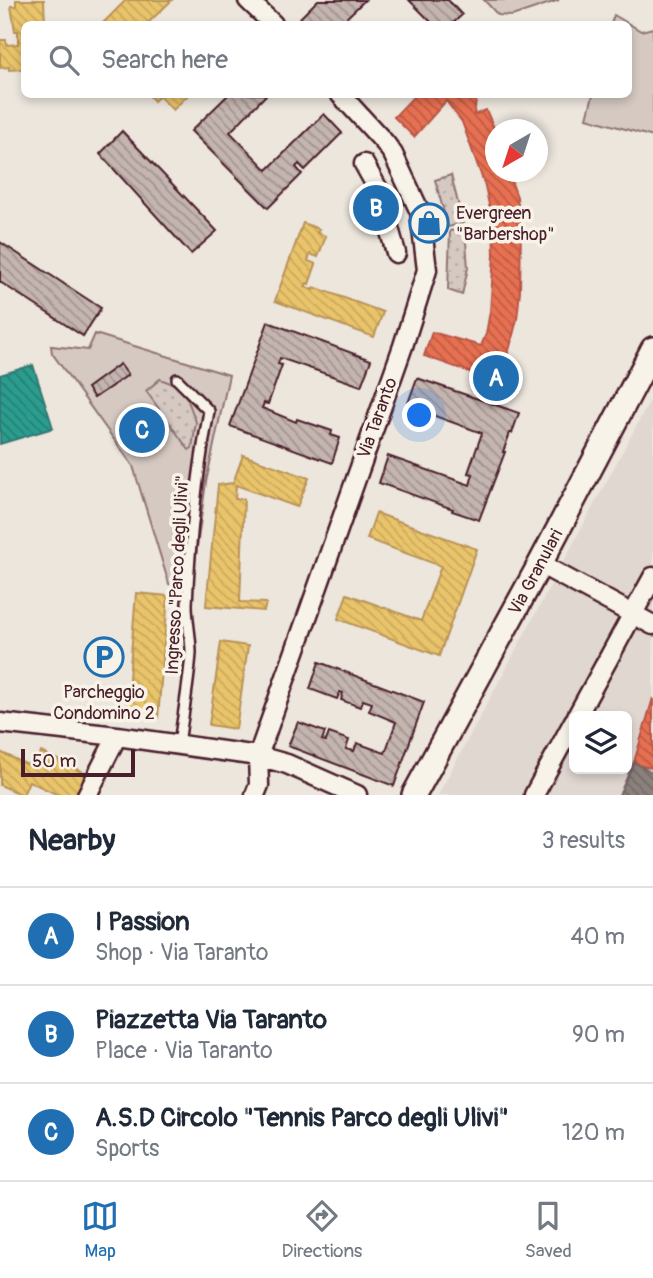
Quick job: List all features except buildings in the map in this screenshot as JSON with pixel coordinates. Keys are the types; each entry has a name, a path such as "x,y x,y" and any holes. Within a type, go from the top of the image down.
{"street":[{"path":"248,0 270,21"},
{"name":"Via Taranto","path":"255,795 259,785 258,756 428,270 420,212 393,154 344,98"},
{"path":"364,164 379,189 396,254"},
{"name":"Via Granulari","path":"414,795 653,349"},
{"path":"540,564 653,625"},
{"path":"579,711 653,577"},
{"path":"0,723 258,756 288,764 357,795"},
{"path":"534,795 569,729"},
{"path":"87,795 117,736"}],"lane":[{"name":"Ingresso \"Parco degli Ulivi\"","path":"177,379 209,411 193,517 187,617 191,653 178,744"}],"shaded area":[{"path":"484,0 559,0 512,16 498,15"},
{"path":"614,15 624,21 612,21"},
{"path":"632,26 641,31 653,28 653,137 587,118 592,98 632,98"},
{"path":"451,175 463,223 448,227 435,180"},
{"path":"465,229 468,268 462,295 448,290 450,231"},
{"path":"95,334 229,375 206,482 191,591 169,584 133,466 52,353 51,346 88,350"},
{"path":"160,379 176,385 185,393 196,422 192,448 189,450 146,391"},
{"path":"653,395 653,795 438,795"}],"place":[{"name":"Piazzetta Via Taranto","path":"376,208"},
{"name":"Evergreen \"Barbershop\"","path":"429,223"},
{"name":"I Passion","path":"496,378"},
{"name":"A.S.D Circolo \"Tennis Parco degli Ulivi\"","path":"142,430"},
{"name":"Parcheggio Condomino 2","path":"104,657"}]}
